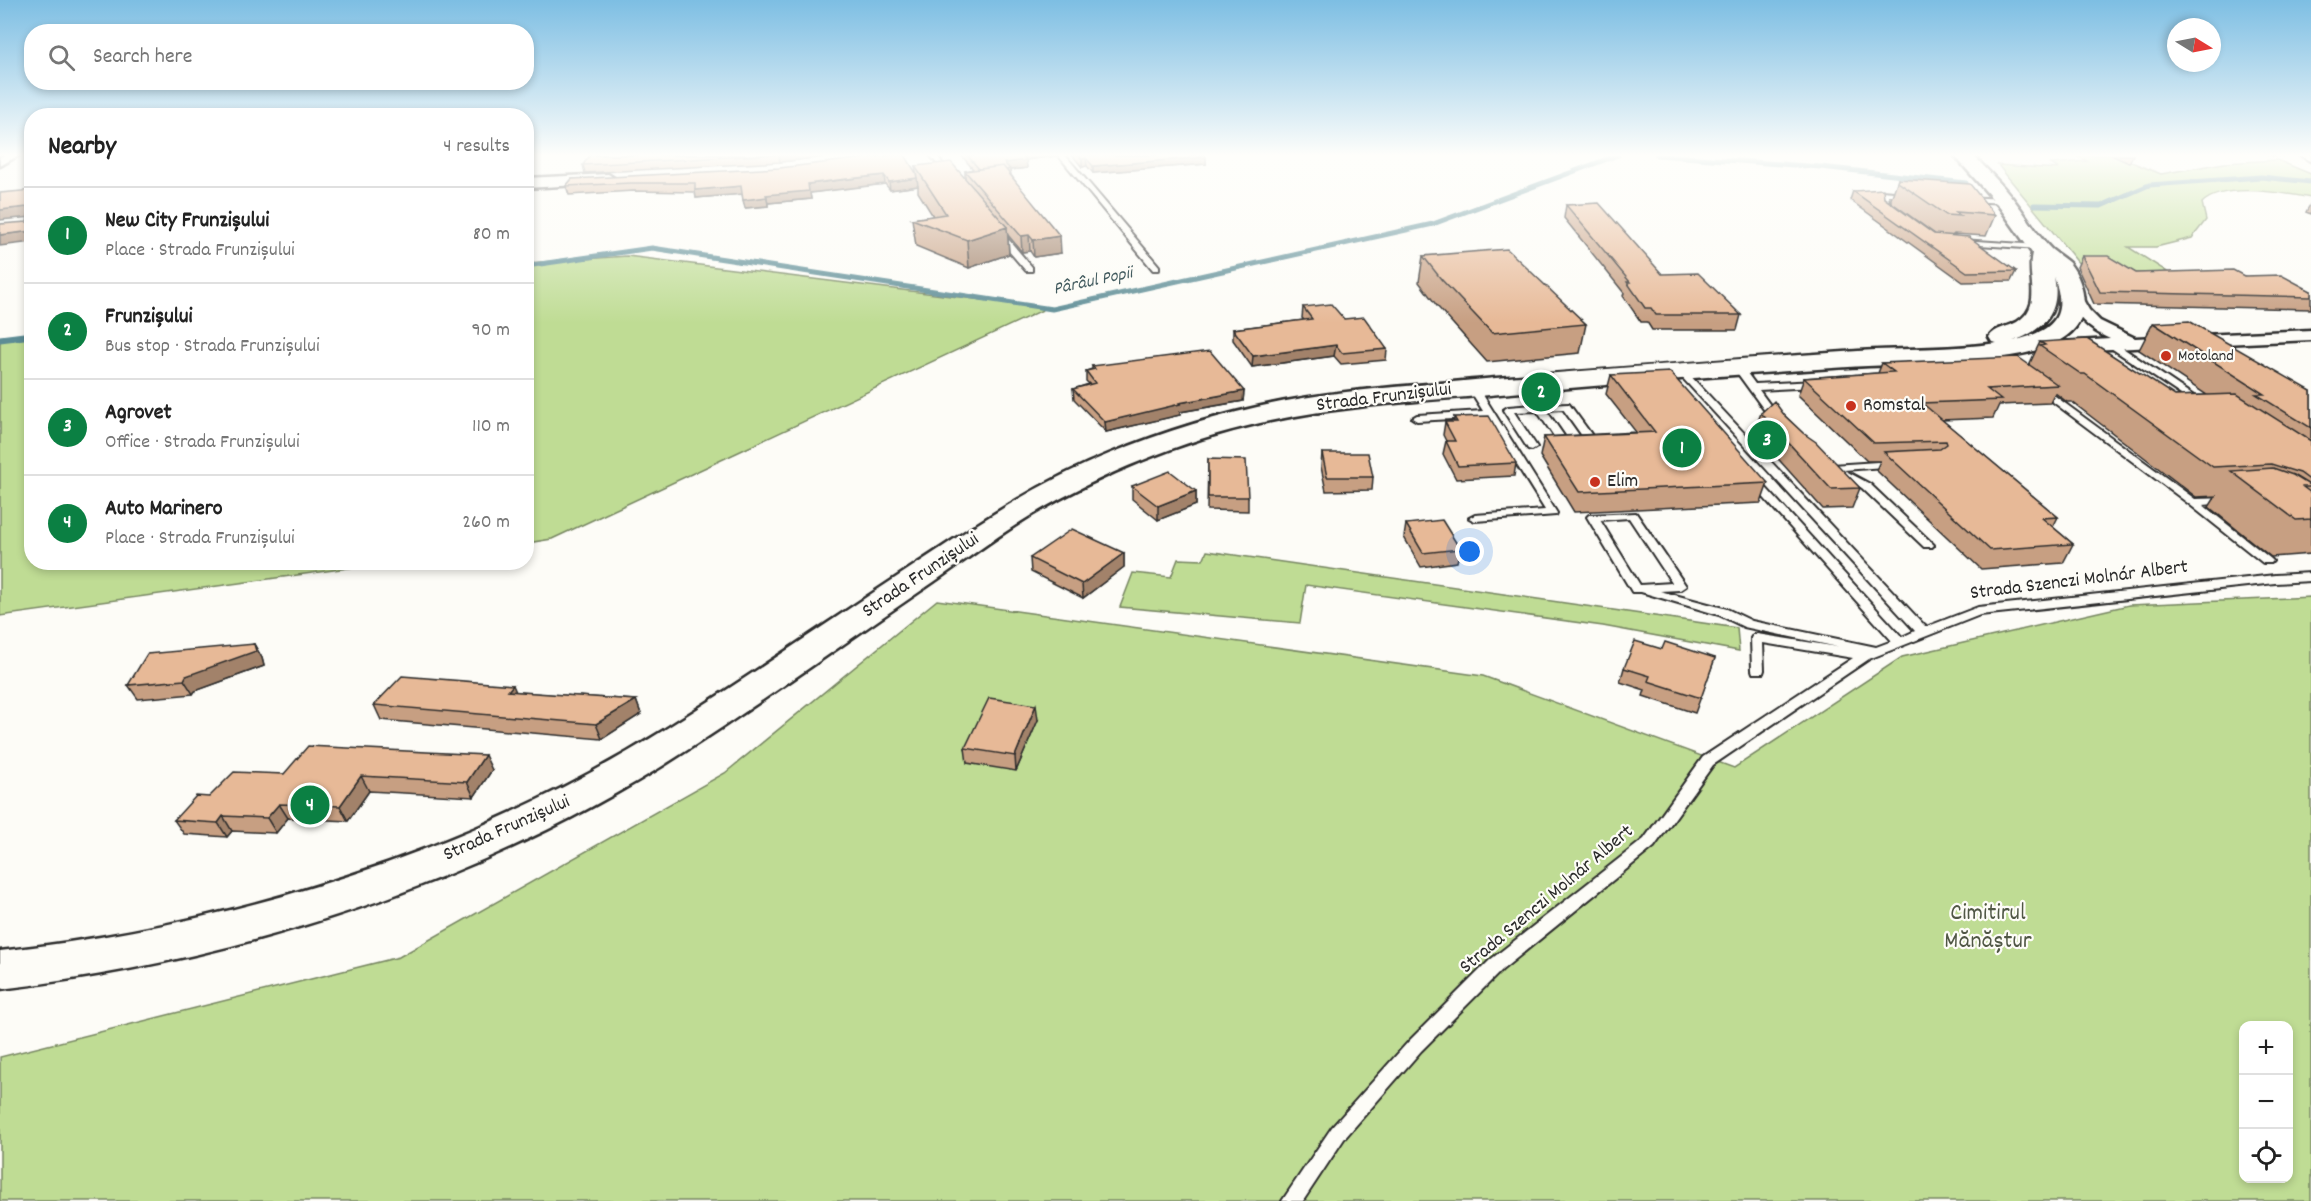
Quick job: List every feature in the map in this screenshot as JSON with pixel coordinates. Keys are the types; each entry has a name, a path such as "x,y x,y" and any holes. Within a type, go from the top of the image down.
{"main road":[{"name":"Strada Frunzișului","path":"0,970 69,962 234,927 344,895 445,857 526,822 601,785 676,741 1024,507 1090,473 1147,448 1202,430 1258,415 1343,400 1481,401 1530,396 1666,375 1745,377 1893,356 1941,357 2003,353 2037,342 2062,328 2070,318 2073,304 2072,294 2062,268 2041,250 2013,211"},
{"name":"Strada Frunzișului","path":"1893,356 1927,345 2003,336 2031,324 2040,316 2045,304 2045,289 2040,264 2041,250"}],"street":[{"name":"Strada Frunzișului","path":"2072,294 2084,318 2107,332 2133,342"},
{"name":"Strada Frunzișului","path":"2003,353 2133,342 2311,335"}],"lane":[{"path":"1108,211 1156,268"},
{"path":"1896,211 1900,214"},
{"path":"992,225 1029,269"},
{"path":"1957,242 2041,250"},
{"path":"2111,344 2212,411"},
{"path":"1666,375 1923,632"},
{"path":"1745,377 1821,383"},
{"path":"1745,377 1784,431"},
{"path":"2030,380 2193,502 2267,561"},
{"path":"1532,447 1508,410 1530,396 1566,406 1594,445"},
{"path":"1530,396 1566,446"},
{"path":"1417,418 1481,401 1552,513 1475,518"},
{"path":"1821,462 1866,486 1928,545"},
{"path":"1831,468 1910,463"},
{"path":"1750,476 1899,641"},
{"path":"2193,502 2241,499"},
{"path":"1636,589 1680,586 1632,515 1593,517 1636,589 1722,612 1748,624 1870,653"},
{"name":"Strada Szenczi Molnár Albert","path":"1292,1201 1338,1133 1415,1046 1496,965 1649,843 1708,761 1870,653 1978,611 2311,577"},
{"path":"1758,670 1757,638 1870,653"}],"green space":[{"path":"2036,211 2204,211 2206,220 2192,238 2156,247 2128,247 2210,299 2080,265"},
{"path":"627,256 1047,308 552,539 534,542 534,263"},
{"path":"24,336 24,570 333,570 0,616 0,341"},
{"path":"1207,551 1737,628 1739,651 1603,626 1306,585 1300,623 1120,607 1133,573 1171,577 1178,559 1203,560"},
{"name":"Cimitirul Mănăștur","path":"2311,597 2311,1201 0,1201 0,1057 399,957 725,773 937,600 1483,676 1734,768 1902,657 2129,605"}],"building":[{"path":"944,211 993,211 1007,227 967,240 912,219 946,214"},
{"path":"1000,211 1040,211 1060,236 1033,240 1029,235 1021,236"},
{"path":"1571,211 1606,211 1662,274 1698,273 1741,315 1656,315 1651,308 1645,308 1627,282 1630,282"},
{"path":"1881,211 1902,211 1934,234 1969,237 2016,271 1967,272"},
{"path":"1940,211 1992,211 1995,215 1956,212 1961,216 1946,215"},
{"path":"24,222 24,232 0,235 0,224"},
{"path":"1507,249 1586,324 1492,333 1441,279 1423,256"},
{"path":"2082,256 2108,256 2136,273 2233,270 2244,276 2281,275 2311,291 2311,297 2100,292"},
{"path":"1331,304 1344,319 1364,317 1387,349 1342,353 1336,345 1253,356 1233,329 1312,319 1303,307"},
{"path":"2189,321 2311,391 2311,428 2256,394 2264,394 2153,323"},
{"path":"2087,339 2175,396 2237,394 2311,441 2311,481 2300,473 2271,464 2213,467 2085,374 2081,374 2040,346 2045,345 2040,342"},
{"path":"1210,351 1244,391 1179,403 1105,422 1073,389 1095,383 1086,371 1095,369 1092,366"},
{"path":"2018,357 2058,385 1987,389 2001,400 1922,403 2058,517 2042,518 2073,544 1990,550 1884,452 1940,449 1947,444 1946,441 1874,443 1804,378 1894,372 1882,363"},
{"path":"1670,372 1768,483 1579,492 1544,437 1655,432 1611,375"},
{"path":"1774,401 1785,416 1816,442 1860,488 1831,489 1761,413"},
{"path":"1489,416 1516,463 1458,466 1446,441 1455,441 1445,422 1457,422 1454,417"},
{"path":"1322,453 1368,453 1373,477 1327,477"},
{"path":"1208,459 1246,460 1248,497 1208,497"},
{"path":"2273,468 2293,475 2311,486 2303,487 2311,493 2311,519 2296,520 2231,471"},
{"path":"1170,471 1196,491 1158,506 1132,486"},
{"path":"1442,520 1460,549 1423,553 1406,524"},
{"path":"1072,529 1124,553 1082,584 1030,558"},
{"path":"1635,641 1662,649 1665,642 1715,658 1701,698 1648,681 1650,676 1624,668"},
{"path":"254,644 256,651 186,676 184,680 128,685 147,654"},
{"path":"402,676 513,685 508,691 636,700 596,724 374,705"},
{"path":"989,698 1036,705 1015,756 965,748"},
{"path":"308,746 485,755 467,782 361,776 340,806 279,804 267,818 223,816 218,823 174,820 196,796 209,797 234,772 284,774"}],"waterway":[{"name":"Pârâul Popii","path":"534,265 652,248 1052,309 1433,224 1468,211"},
{"name":"Pârâul Popii","path":"0,339 24,336"}],"place":[{"name":"Motoland","path":"2166,356"},
{"name":"Frunzișului","path":"1541,392"},
{"name":"Romstal","path":"1851,406"},
{"name":"Agrovet","path":"1767,440"},
{"name":"New City Frunzișului","path":"1682,448"},
{"name":"Elim","path":"1595,482"},
{"name":"Auto Marinero","path":"310,805"}]}
